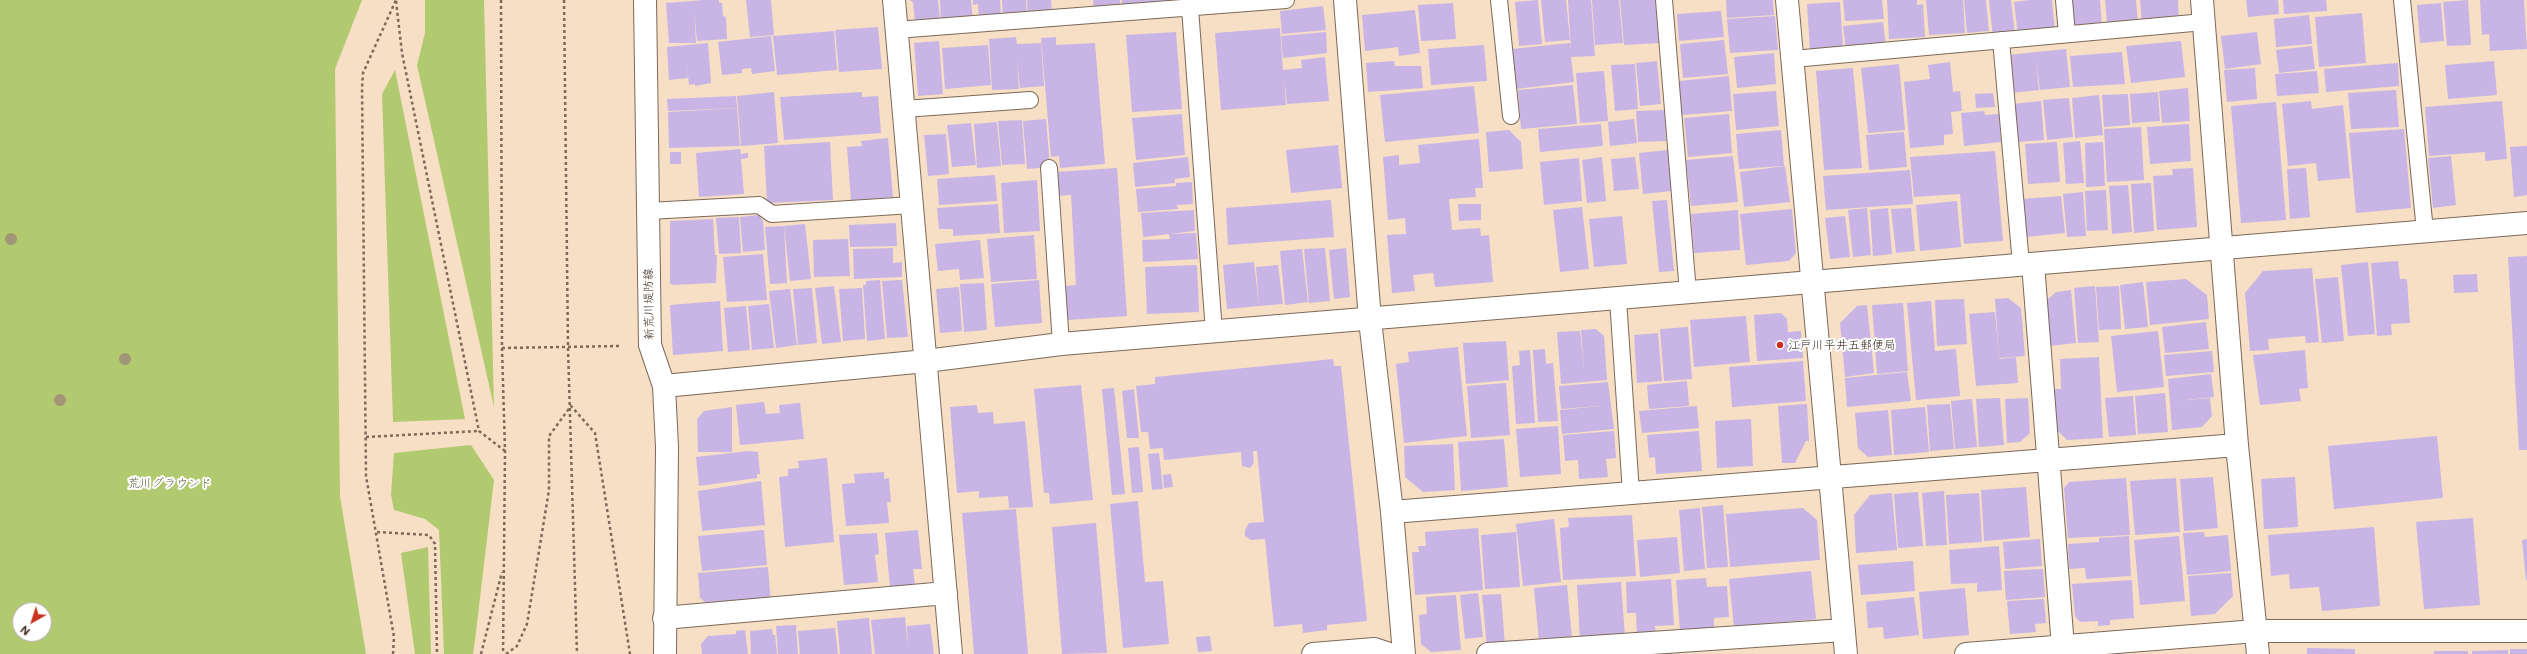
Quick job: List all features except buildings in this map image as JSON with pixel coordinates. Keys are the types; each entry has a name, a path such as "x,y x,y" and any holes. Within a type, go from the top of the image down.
{"street":[{"name":"新荒川堤防線","path":"645,0 650,345 664,386 667,447 664,618 665,654"},
{"path":"894,0 951,654"},
{"path":"1345,0 1370,320 1392,512 1404,654"},
{"path":"1787,0 1846,654"},
{"path":"2202,0 2223,248 2237,445 2258,654"},
{"path":"664,386 926,361 1061,344 1370,320 2027,264 2527,224"},
{"path":"2027,264 2048,460 2063,647"},
{"path":"1392,512 2237,445"},
{"path":"664,618 946,593"},
{"path":"1488,654 1844,630"},
{"path":"1966,654 2256,631 2527,631"},
{"path":"1313,654 1374,649 1389,654"}],"lane":[{"path":"896,30 1286,0"},
{"path":"1500,0 1511,116"},
{"path":"1664,0 1688,293"},
{"path":"2064,0 2067,34"},
{"path":"2402,0 2424,232"},
{"path":"1190,8 1214,332"},
{"path":"1793,59 2204,22"},
{"path":"2002,40 2027,264"},
{"path":"904,110 1030,100"},
{"path":"1049,168 1061,344"},
{"path":"648,211 759,205 772,214 912,205"},
{"path":"1618,299 1631,493"}],"path":[{"path":"396,0 402,53 479,432"},
{"path":"394,654 394,637 377,532 366,476 362,80 368,60 396,0"},
{"path":"501,0 502,348 505,451 503,568 504,654"},
{"path":"564,0 568,348 571,406 577,654"},
{"path":"502,348 568,348 650,345"},
{"path":"504,654 517,646 527,624 549,490 549,436 571,406"},
{"path":"571,406 595,433 630,654"},
{"path":"366,437 479,432 505,451"},
{"path":"377,532 429,535 435,544 437,654"},
{"path":"481,654 503,568"}],"green space":[{"name":"荒川グラウンド","path":"0,0 362,0 335,69 340,496 366,654 0,654"},
{"path":"425,0 484,0 494,407 417,65 425,33"},
{"path":"395,70 465,419 393,422 382,94"},
{"path":"471,445 494,480 475,640 473,654 444,654 439,530 425,519 394,510 391,495 394,453"},
{"path":"428,547 431,654 415,654 401,553"}],"place":[{"name":"江戸川平井五郵便局","path":"1780,345"}]}
